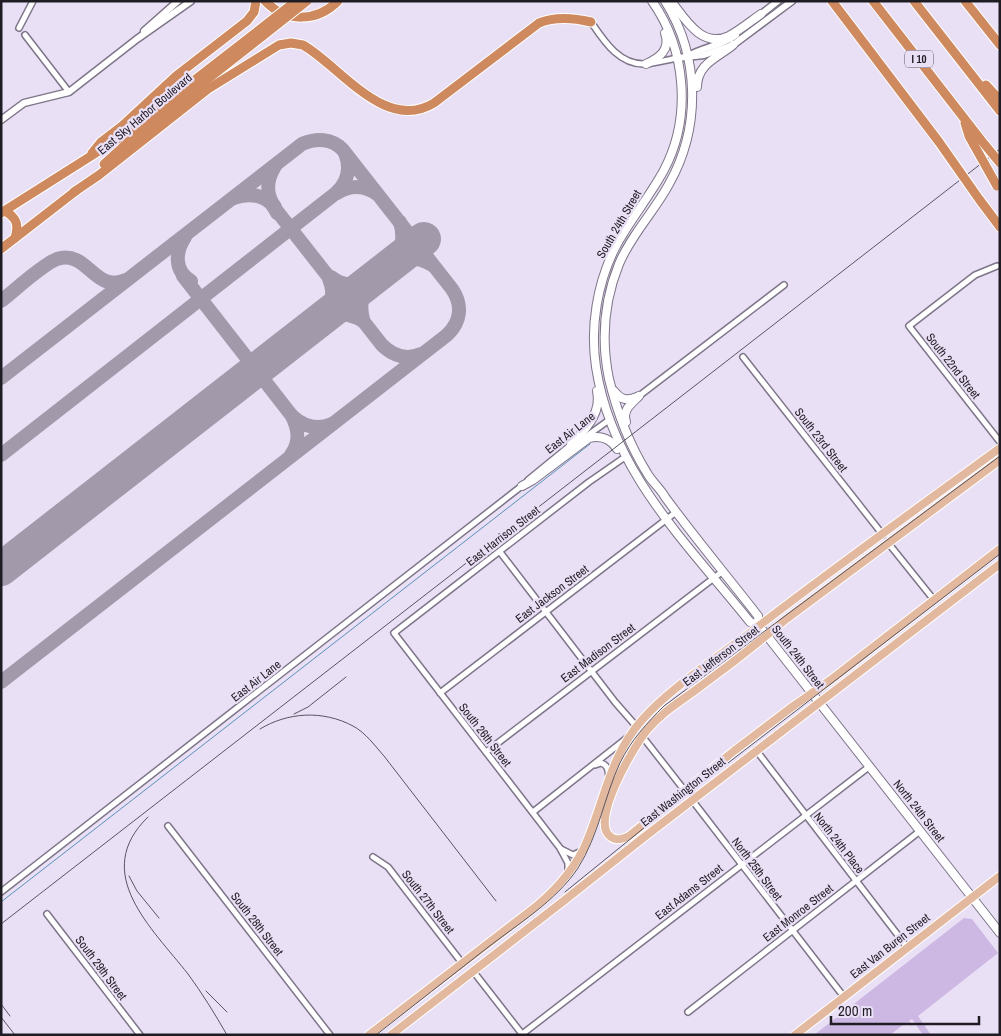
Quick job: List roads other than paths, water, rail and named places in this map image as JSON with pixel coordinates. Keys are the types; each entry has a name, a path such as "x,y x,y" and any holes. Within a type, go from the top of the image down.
{"highway":[{"path":"83,162 101,142 122,126 164,86 247,21 254,12 256,1"},
{"path":"265,1 284,14 300,18 320,14 338,1"},
{"name":"East Sky Harbor Boulevard","path":"1,249 74,192 136,136 296,1"},
{"name":"East Sky Harbor Boulevard","path":"3,212 127,133 261,32 307,1"},
{"path":"832,1 939,142 1000,227"},
{"name":"I 10","path":"873,1 963,118 968,136 978,143"},
{"name":"I 10","path":"914,1 1000,111"},
{"path":"965,1 1000,45"},
{"path":"74,192 99,175 208,89 280,45 291,42 303,45 349,83 370,97 395,109 415,111 434,103 536,25 559,18 574,18 591,22"},
{"path":"952,50 1000,100"},
{"path":"978,143 1000,163"},
{"path":"978,143 998,188"},
{"path":"3,212 13,216 17,224 15,238"}],"main road":[{"path":"646,64 660,56 667,40 659,20 647,1"},
{"name":"South 24th Street","path":"652,1 668,29 677,58 681,110 671,154 658,181 616,247 601,285 594,327 596,368 609,418 624,458 652,501 750,622 759,626 819,703"},
{"name":"South 24th Street","path":"666,1 678,25 688,56 693,92 690,130 684,151 671,181 630,244 620,263 612,285 604,323 606,358 612,389 626,432 648,474 758,616 759,626"},
{"path":"671,1 692,28 699,34 712,39 728,36 761,14"},
{"path":"690,130 696,117 697,82 700,71 706,64 733,45"},
{"path":"604,323 600,336 600,346 611,410 609,418 618,426 632,454 643,471 648,474"},
{"path":"570,445 591,421 598,406 590,347 594,327"},
{"path":"612,389 622,399 639,396"},
{"path":"639,396 626,410 624,416 635,444 659,488"},
{"path":"522,486 533,480 580,444 593,437 601,437 613,443 624,458"},
{"name":"East Jefferson Street","path":"462,963 548,896 567,874 582,850 619,752 636,726 666,697 816,583 1000,448"},
{"name":"East Jefferson Street","path":"609,836 605,830 604,823 619,775 642,736 660,716 767,636 785,620 1000,460"},
{"name":"East Washington Street","path":"609,836 618,839 625,838 734,751 832,679 1000,549"},
{"name":"East Jefferson Street","path":"816,583 869,558"},
{"name":"East Washington Street","path":"391,1035 756,750 1000,564"},
{"name":"East Washington Street","path":"944,592 991,570"},
{"name":"North 24th Street","path":"819,703 1000,933"},
{"name":"East Jefferson Street","path":"582,850 588,844 598,817 612,794"},
{"path":"601,871 611,858 647,828 659,812"},
{"name":"East Van Buren Street","path":"794,1035 1000,876"},
{"path":"369,1035 462,963"}],"street":[{"path":"19,28 33,1"},
{"path":"137,39 152,23 178,1"},
{"path":"1,120 24,103 69,92 137,39 191,1"},
{"path":"688,56 730,40 778,1"},
{"path":"591,22 610,48 619,56 632,62 646,64 704,55 733,45 792,1"},
{"path":"761,14 767,21"},
{"path":"25,35 69,92"},
{"name":"South 22nd Street","path":"997,266 975,275 909,326 1000,442"},
{"path":"639,396 784,286"},
{"name":"South 23rd Street","path":"743,357 883,535"},
{"name":"East Air Lane","path":"522,486 570,445 596,425 609,418"},
{"name":"East Air Lane","path":"1,892 609,418"},
{"name":"East Harrison Street","path":"394,633 589,482 624,458"},
{"name":"East Jackson Street","path":"440,693 676,512"},
{"path":"888,544 934,600"},
{"path":"500,552 636,726"},
{"name":"East Madison Street","path":"486,752 723,571"},
{"name":"South 26th Street","path":"394,633 560,848 568,863 567,874"},
{"path":"642,736 686,791"},
{"name":"East Jefferson Street","path":"533,812 628,738"},
{"name":"North 24th Place","path":"756,750 907,947"},
{"path":"590,768 598,764 604,764 608,768 609,777"},
{"name":"East Adams Street","path":"521,1034 870,766"},
{"name":"North 25th Street","path":"692,800 844,997"},
{"name":"South 28th Street","path":"168,826 330,1035"},
{"name":"East Monroe Street","path":"688,1012 920,831"},
{"path":"560,848 573,855 582,850"},
{"name":"South 27th Street","path":"373,857 388,867 462,963"},
{"name":"South 29th Street","path":"47,914 140,1035"},
{"path":"473,971 521,1034"}],"waterway":[{"path":"1,902 590,444"}],"tram line":[{"path":"376,1035 536,911 569,880 578,868 591,842 614,776 624,755 640,732 664,706 1000,456"},
{"path":"565,892 655,819 1000,554"}],"railway":[{"path":"1,924 1000,149"},
{"path":"294,714 308,707 346,677"},
{"path":"260,729 282,719 306,715 330,717 358,729 384,756 496,901"},
{"path":"148,817 132,838 125,859 126,879 133,899 144,919 193,981 227,1035"},
{"path":"129,876 137,891 159,918"},
{"path":"206,991 227,1012"},
{"path":"1,1004 10,1016"},
{"path":"1,1017 15,1035"}]}
